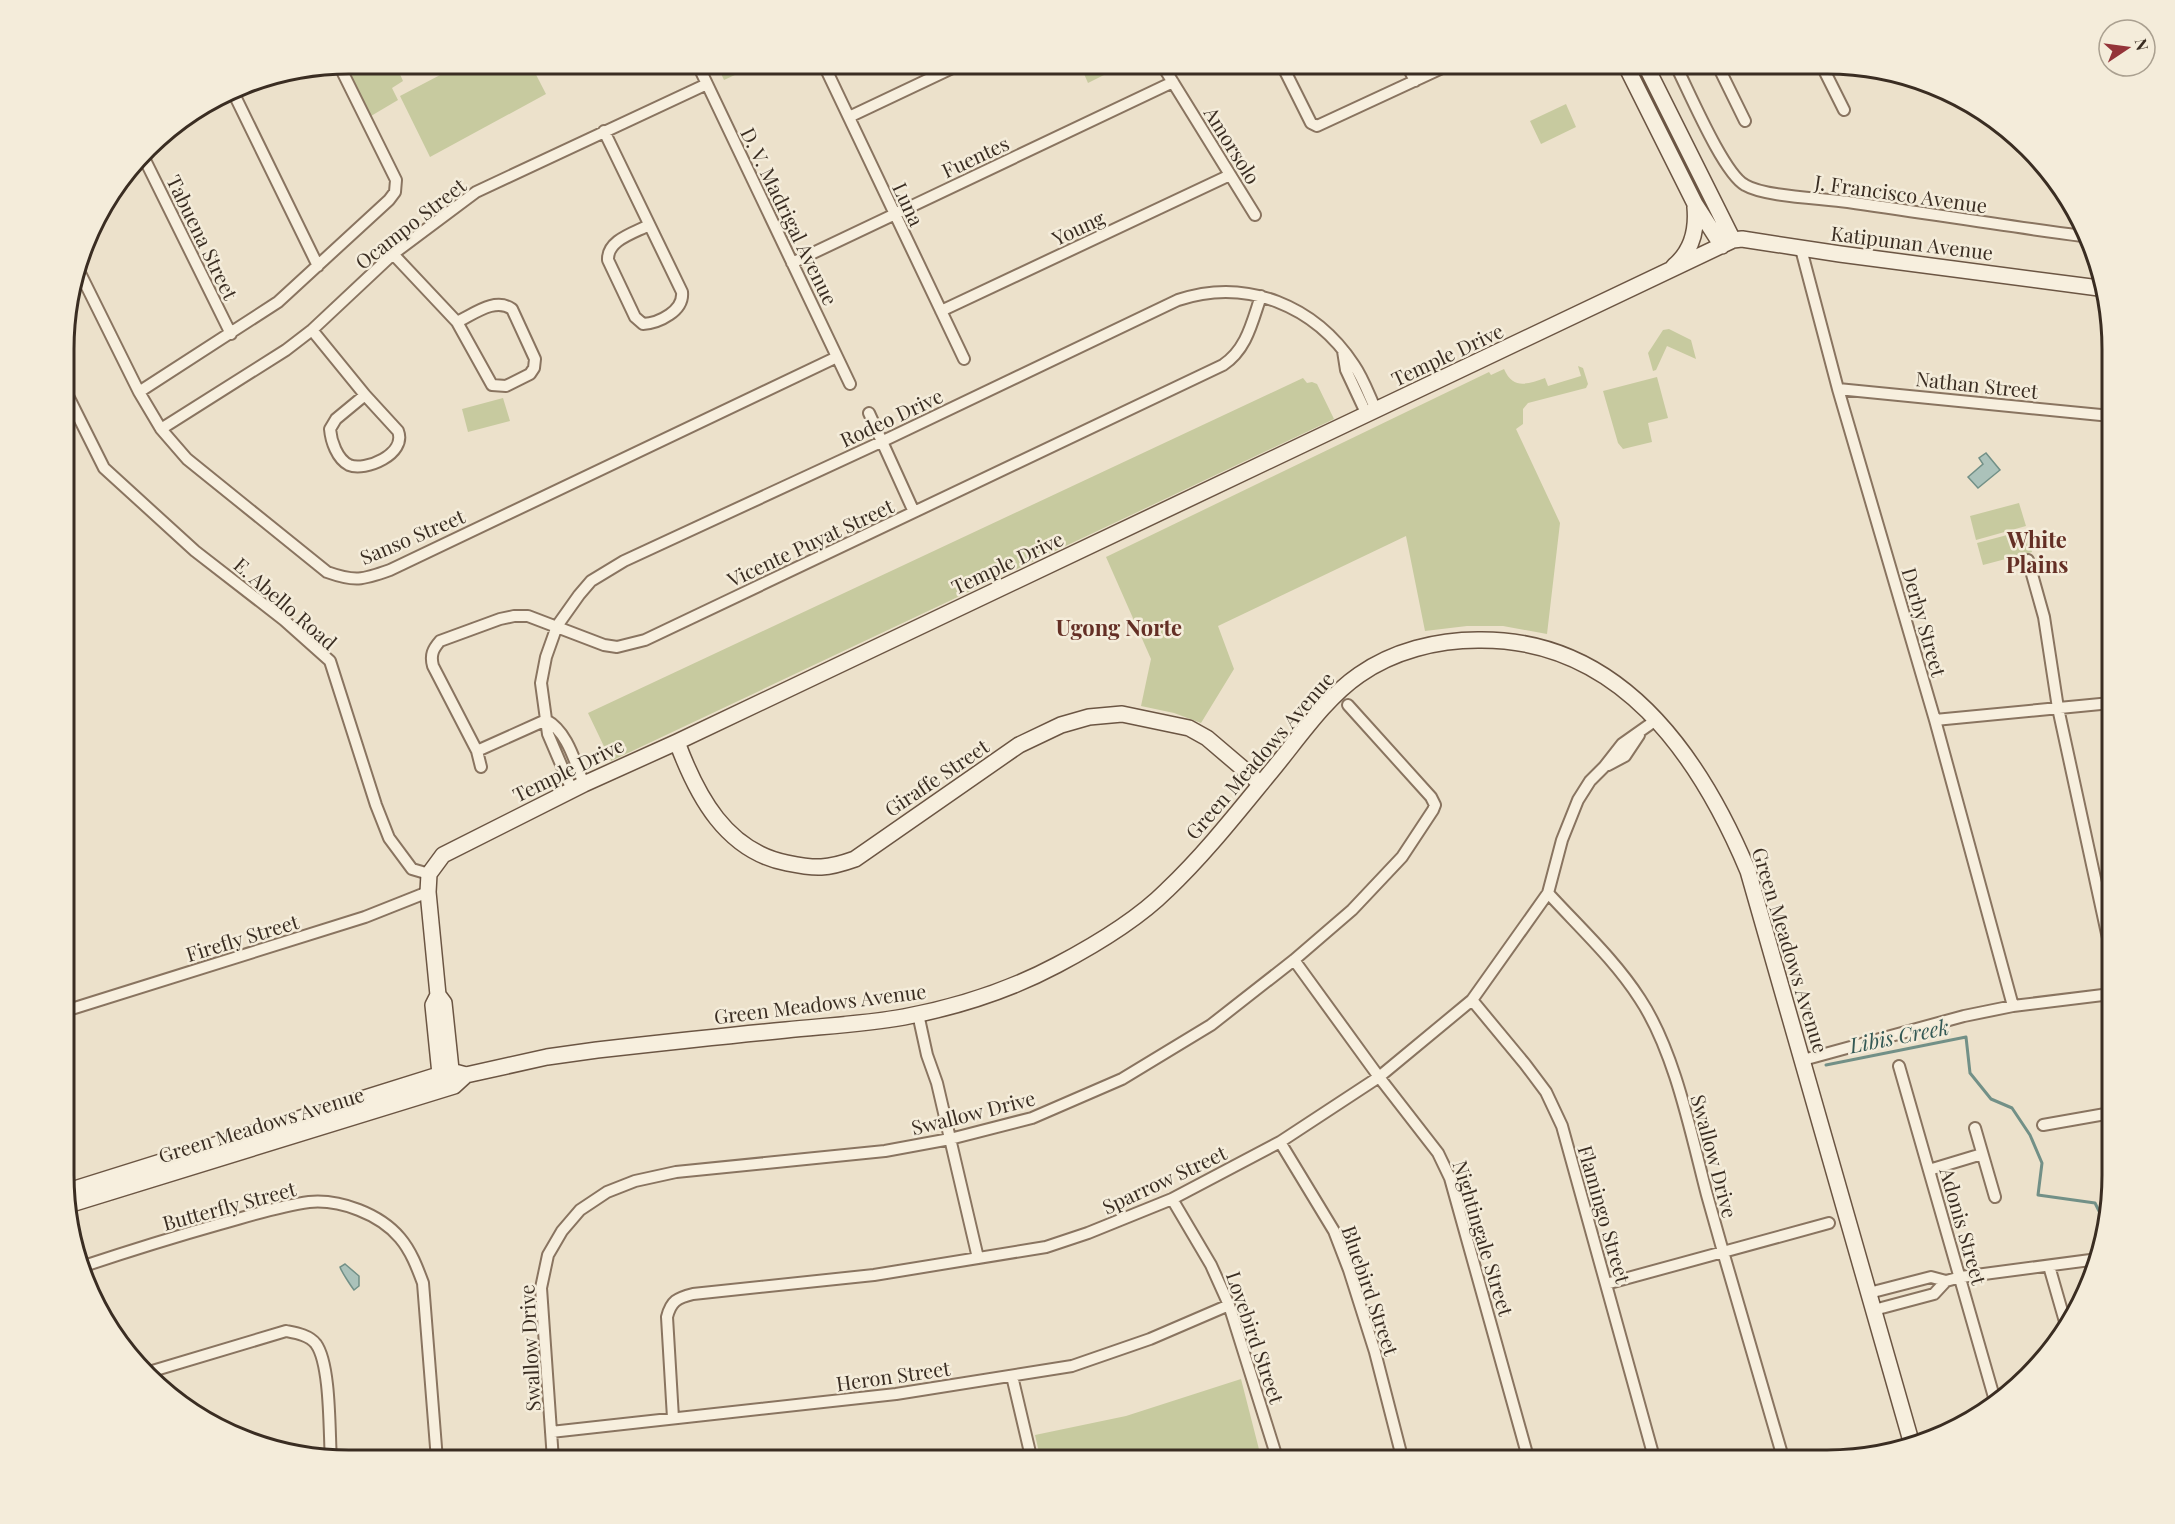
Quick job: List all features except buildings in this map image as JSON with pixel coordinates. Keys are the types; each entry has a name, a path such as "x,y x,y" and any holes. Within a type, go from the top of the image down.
{"street":[{"path":"139,392 278,302 395,192 396,180 343,74"},
{"name":"D. V. Madrigal Avenue","path":"702,74 850,384"},
{"name":"Luna","path":"828,74 964,358"},
{"path":"849,117 940,74"},
{"name":"Amorsolo","path":"1168,74 1255,215"},
{"path":"1286,74 1311,123 1317,126 1430,74"},
{"path":"1412,74 1415,81"},
{"path":"1630,74 1695,204 1728,243"},
{"path":"1650,74 1728,243"},
{"name":"J. Francisco Avenue","path":"1680,74 1725,163 1744,185 1761,192 2077,235"},
{"path":"1722,74 1745,121"},
{"path":"1826,74 1844,110"},
{"name":"Fuentes","path":"792,263 1173,82"},
{"name":"Ocampo Street","path":"161,429 286,350 312,330 393,254 476,192 707,84"},
{"path":"236,98 318,266"},
{"path":"604,131 682,292 682,298 676,310 651,323 643,324 635,317 608,260 608,254 614,243 649,225"},
{"name":"Tabuena Street","path":"146,162 231,334"},
{"name":"Young","path":"941,311 1230,175"},
{"path":"1665,274 1679,262 1692,241 1696,220 1695,204"},
{"name":"Katipunan Avenue","path":"1728,243 1742,239 1801,249 2094,287"},
{"name":"Temple Drive","path":"429,874 443,855 578,787 1728,243"},
{"name":"Derby Street","path":"1801,249 1838,389 1935,720 2013,1006"},
{"path":"393,254 457,322 492,385 506,386 530,374 534,368 535,359 512,309 505,304 495,304 457,322"},
{"name":"Sanso Street","path":"83,279 139,392 161,429 187,459 327,572 347,579 366,578 390,570 837,357"},
{"name":"Rodeo Drive","path":"546,720 541,683 546,657 557,626 591,581 608,570 1178,300 1208,293 1243,293 1261,296 1306,315 1320,325 1343,351 1346,370 1354,375 1372,412"},
{"name":"Vicente Puyat Street","path":"481,768 477,751 433,666 431,658 433,650 440,641 514,616 528,616 604,645 617,647 645,640 1224,365 1233,359 1241,348 1261,296"},
{"path":"312,330 398,431 399,441 395,450 387,457 357,467 350,465 338,454 330,429 336,419 365,395"},
{"name":"Nathan Street","path":"1838,389 2102,415"},
{"name":"E. Abello Road","path":"74,408 104,468 195,551 284,620 330,662 376,805 389,838 412,869 429,874"},
{"path":"869,413 914,512"},
{"path":"2028,560 2044,617 2058,708 2102,911"},
{"name":"Green Meadows Avenue","path":"75,1202 214,1153 452,1077 547,1057 597,1050 922,1013 983,997 1018,984 1092,946 1130,920 1166,891 1261,784 1337,693 1359,675 1398,655 1424,646 1457,640 1492,640 1527,645 1562,654 1598,671 1618,684 1656,720 1702,777 1731,830 1748,871 1910,1437"},
{"path":"1935,720 2102,704"},
{"name":"Swallow Drive","path":"552,1450 541,1288 548,1255 562,1231 580,1210 606,1192 635,1181 676,1172 885,1151 951,1139 1032,1118 1122,1079 1211,1025 1294,960 1352,910 1402,856 1433,810 1435,805 1431,797 1348,705"},
{"name":"Giraffe Street","path":"677,742 702,799 724,828 748,849 769,860 817,869 855,859 1019,745 1061,725 1082,718 1122,714 1189,728 1207,738 1261,784"},
{"path":"477,751 546,720 555,725 562,735 578,787"},
{"name":"Sparrow Street","path":"673,1418 667,1317 670,1305 678,1298 693,1294 874,1275 1046,1247 1088,1233 1172,1198 1280,1142 1379,1077 1472,1000 1548,893 1562,840 1578,800 1590,780 1604,767 1625,756 1640,732 1656,720"},
{"path":"429,874 428,892 438,995 433,1005 452,1077"},
{"name":"Firefly Street","path":"74,1008 365,917 428,892"},
{"name":"Swallow Drive","path":"1548,893 1613,963 1641,999 1660,1036 1677,1085 1781,1450"},
{"name":"Nightingale Street","path":"1294,960 1379,1077 1438,1153 1450,1178 1526,1450"},
{"path":"1803,1060 1964,1016 2013,1006 2102,995"},
{"name":"Flamingo Street","path":"1472,1000 1526,1064 1546,1092 1562,1126 1652,1450"},
{"path":"922,1013 934,1053 937,1083 978,1258"},
{"name":"Adonis Street","path":"1899,1066 1993,1394"},
{"path":"2043,1125 2102,1115"},
{"path":"1975,1128 1995,1197"},
{"name":"Bluebird Street","path":"1280,1142 1335,1231 1375,1352 1400,1450"},
{"name":"Green Meadows Avenue","path":"74,1190 214,1153"},
{"path":"1929,1170 1982,1154"},
{"name":"Lovebird Street","path":"1172,1198 1211,1264 1229,1305 1275,1450"},
{"name":"Butterfly Street","path":"88,1265 238,1219 310,1202 334,1203 358,1210 377,1219 399,1237 414,1259 423,1283 436,1450"},
{"path":"1606,1284 1829,1223"},
{"path":"1869,1293 1931,1277 1946,1281 1961,1277 2088,1260"},
{"path":"2049,1266 2063,1316"},
{"path":"1874,1310 1934,1293 1946,1281"},
{"name":"Heron Street","path":"551,1432 896,1394 1072,1366 1150,1339 1229,1305"},
{"path":"154,1370 286,1331 301,1334 315,1343 323,1360 330,1450"},
{"path":"1012,1376 1029,1450"}],"green space":[{"path":"351,74 400,74 403,81 392,88 398,100 371,116"},
{"path":"442,74 536,74 546,94 430,157 400,96"},
{"path":"721,74 737,74 724,80"},
{"path":"1084,74 1106,74 1088,83"},
{"path":"1566,104 1576,127 1541,144 1530,121"},
{"path":"1669,329 1691,340 1696,359 1667,346 1656,370 1653,371 1648,353 1663,330"},
{"path":"1578,366 1583,368 1588,384 1586,388 1528,403 1523,409 1523,424 1516,429 1560,523 1547,634 1503,626 1467,626 1425,631 1406,536 1218,626 1234,669 1201,723 1174,713 1141,706 1151,659 1106,557 1489,372 1491,375 1504,369 1512,380 1522,384 1545,378 1548,386 1581,376"},
{"path":"1657,377 1668,418 1648,423 1652,442 1623,449 1618,443 1603,391"},
{"path":"1303,378 1307,383 1317,384 1334,419 611,761 588,713"},
{"path":"503,398 510,421 468,432 462,409"},
{"path":"2019,503 2026,526 1976,540 1970,516"},
{"path":"2026,530 2032,552 1983,565 1977,543"},
{"path":"1241,1379 1259,1450 1038,1450 1035,1435 1126,1416"}],"water":[{"path":"1986,453 2000,470 1978,488 1968,477 1983,464 1979,458"},
{"path":"345,1264 359,1276 359,1286 354,1290 340,1267"}],"waterway":[{"name":"Libis Creek","path":"1826,1065 1966,1037 1970,1073 1991,1099 2012,1108 2030,1135 2042,1163 2038,1195 2095,1203 2099,1211"}],"district":[{"name":"White Plains","path":"2037,552"},
{"name":"Ugong Norte","path":"1119,627"}]}
